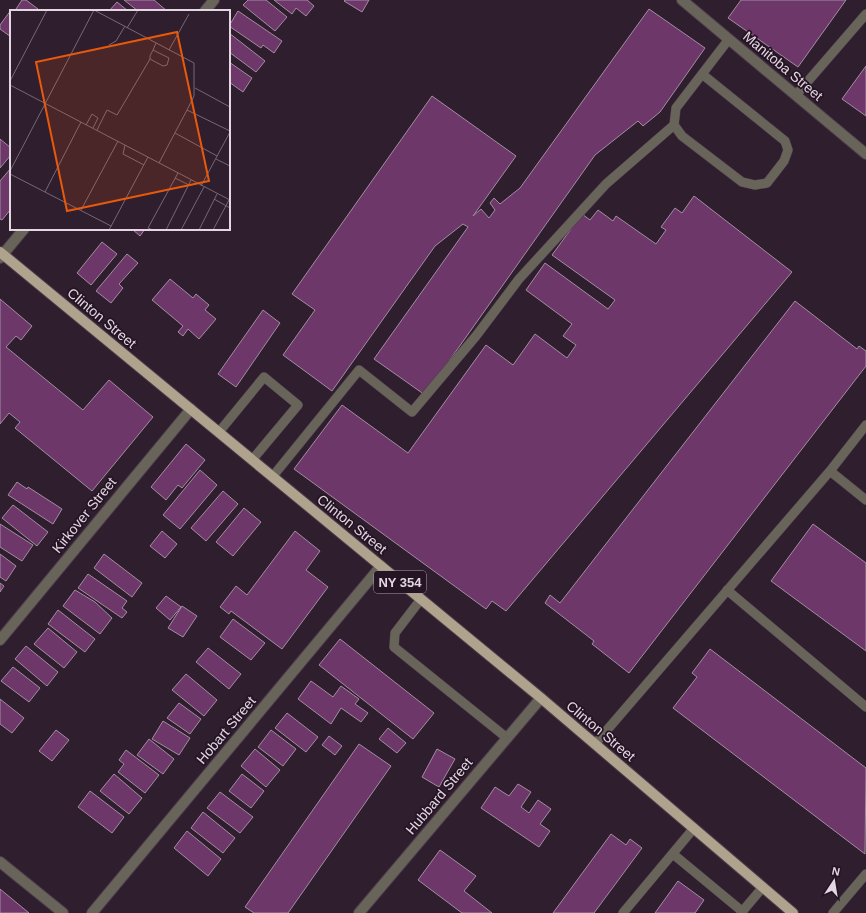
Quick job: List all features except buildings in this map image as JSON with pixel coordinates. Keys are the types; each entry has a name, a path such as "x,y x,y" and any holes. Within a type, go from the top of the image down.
{"main road":[{"name":"Clinton Street","path":"1,255 273,476 541,698 794,913"}],"street":[{"path":"206,10 214,0"},
{"name":"Manitoba Street","path":"682,0 866,154"},
{"path":"1,255 23,230"},
{"name":"Kirkover Street","path":"0,640 191,409"},
{"name":"Hobart Street","path":"92,913 381,566"},
{"name":"Hubbard Street","path":"359,913 541,698"},
{"path":"0,862 63,913"}],"lane":[{"path":"796,95 866,14"},
{"path":"702,74 784,141 788,150 784,161 767,183 755,185 742,182 682,136 674,124 676,108 702,74 729,39"},
{"path":"273,476 359,370 412,412 476,336 519,279 606,184 674,124"},
{"path":"219,432 264,377 298,405 252,460"},
{"path":"595,744 830,471 866,425"},
{"path":"830,471 866,500"},
{"path":"728,590 866,707"},
{"path":"421,599 395,633 394,647 506,738"},
{"path":"623,913 694,828"},
{"path":"673,854 742,912 763,887"},
{"path":"833,913 866,874"}]}
